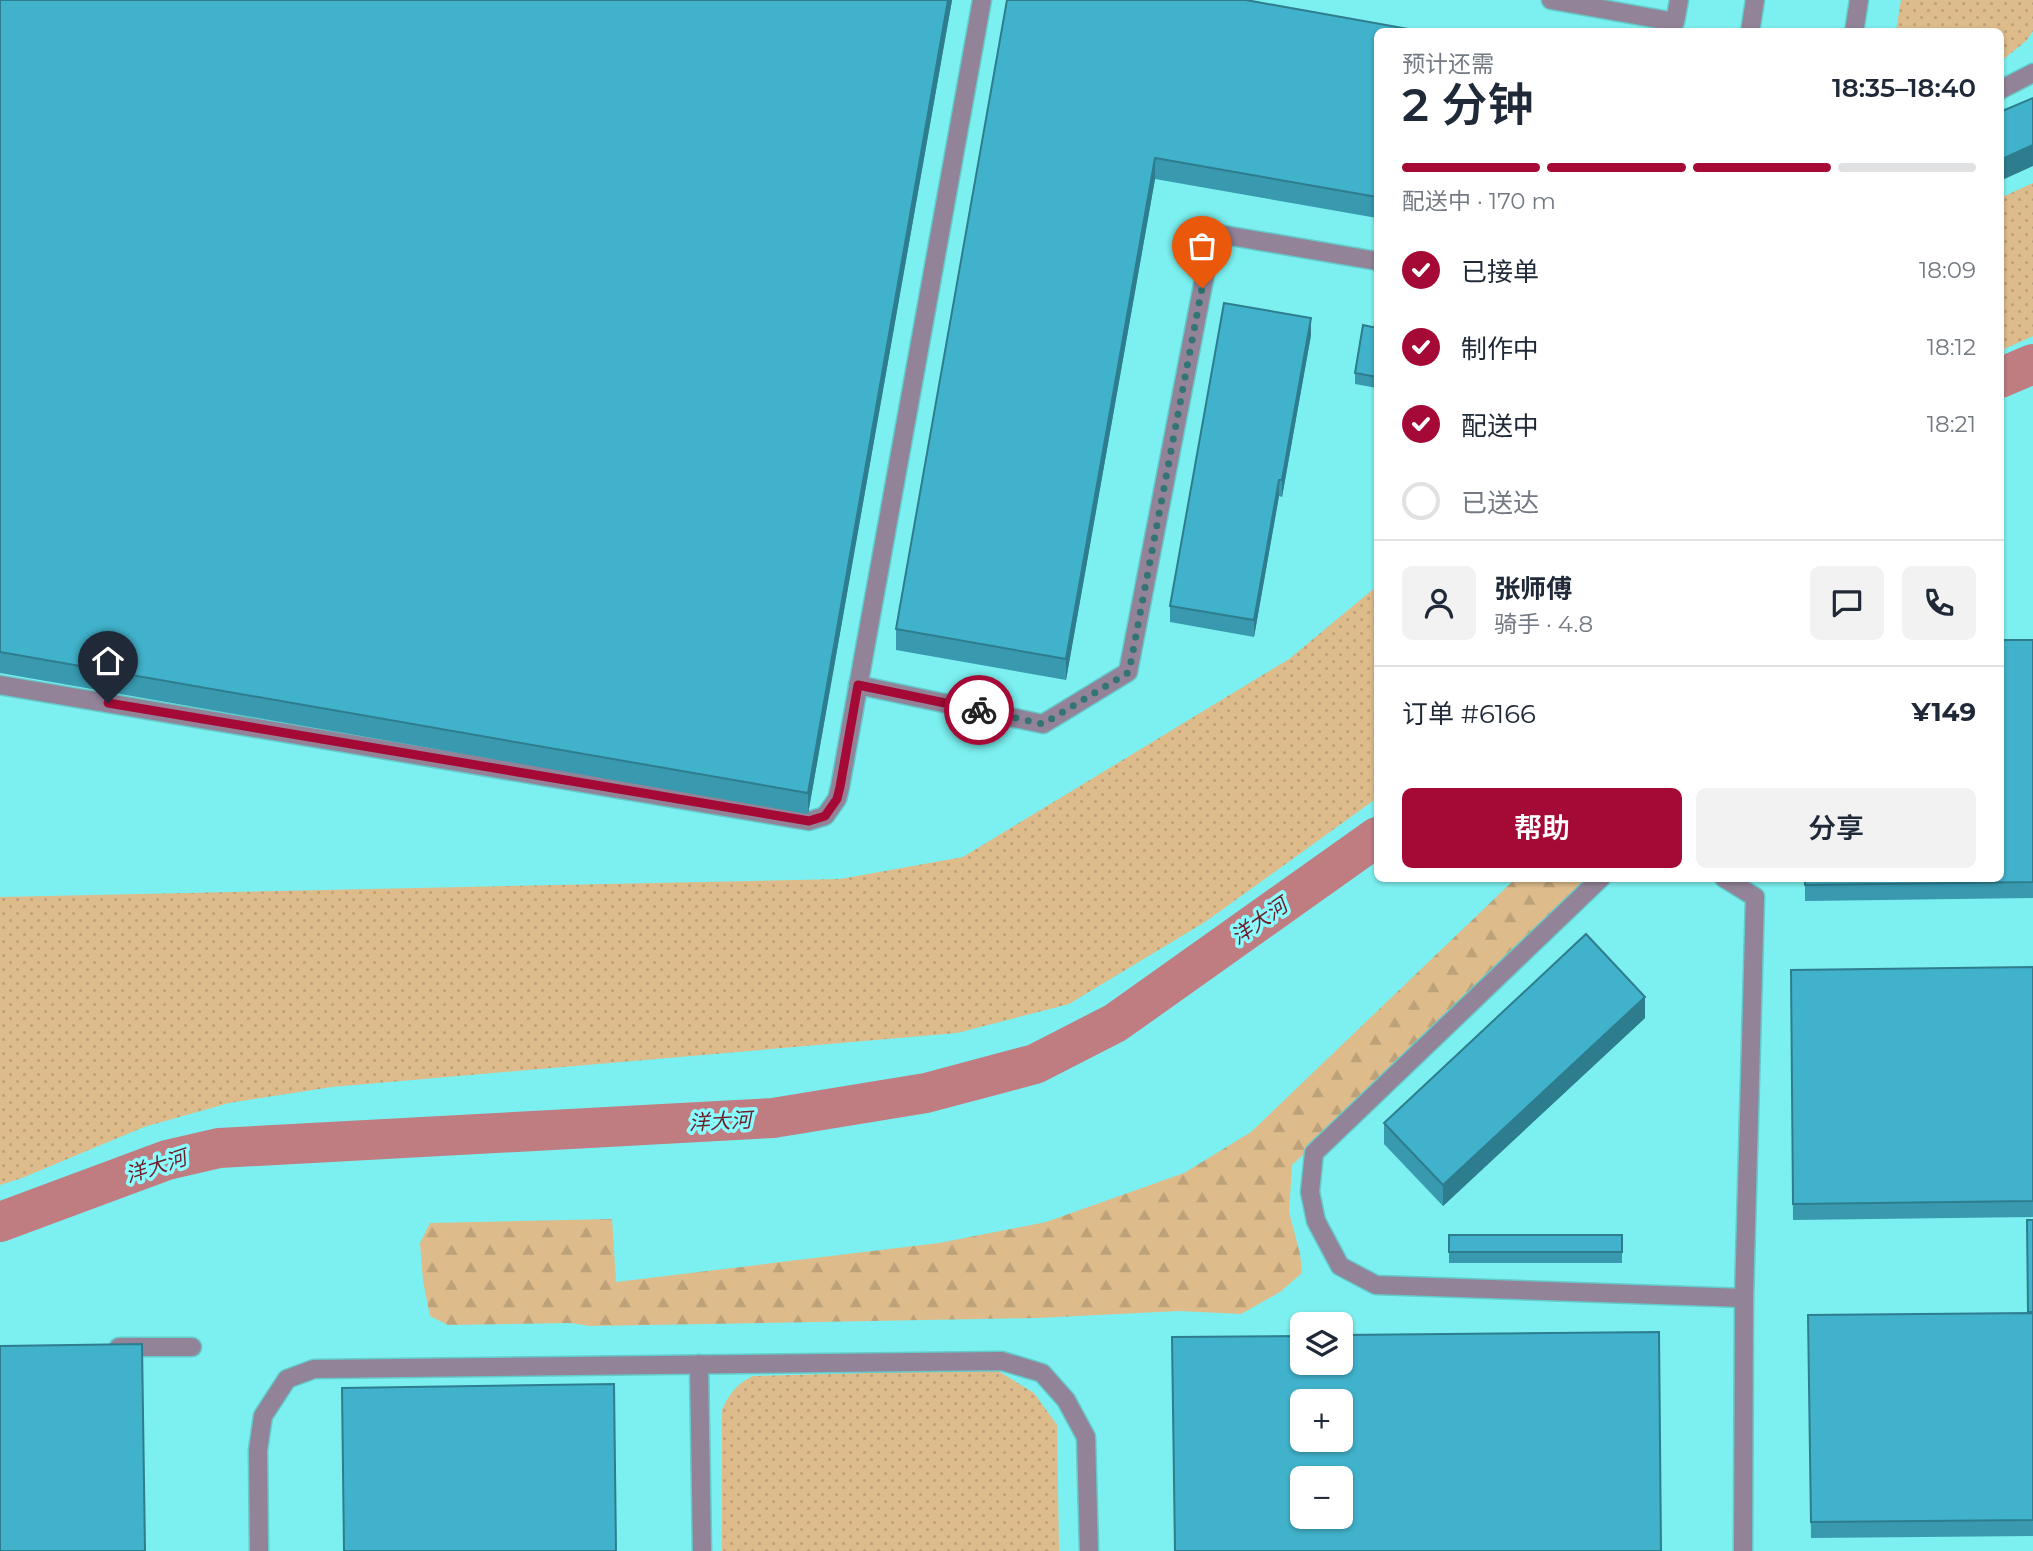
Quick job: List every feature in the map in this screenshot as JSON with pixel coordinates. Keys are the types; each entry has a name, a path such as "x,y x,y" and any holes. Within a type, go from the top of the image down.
{"lane":[{"path":"0,685 809,821 825,816 837,799 982,0"},
{"path":"1551,0 1675,23 1678,0"},
{"path":"1751,28 1755,0"},
{"path":"1855,28 1859,0"},
{"path":"2004,88 2033,73"},
{"path":"858,685 1043,724 1129,672 1213,233 1374,260"},
{"path":"1597,882 1314,1153 1310,1192 1316,1221 1340,1266 1376,1285 1744,1298"},
{"path":"1731,882 1755,897 1744,1298 1743,1551"},
{"path":"96,1348 192,1347"},
{"path":"259,1551 258,1450 263,1416 287,1379 314,1369 1002,1361 1042,1373 1066,1400 1086,1437 1089,1551"},
{"path":"699,1364 702,1551"}],"green space":[{"path":"1901,0 2033,0 2033,31 2026,41 2004,59 2004,28 1896,28"},
{"path":"2033,183 2033,336 2004,349 2004,196"},
{"path":"1374,588 1374,800 1205,922 1069,1004 957,1033 332,1087 229,1103 144,1127 0,1185 0,897 840,879 963,857 1289,659"},
{"path":"1512,882 1601,882 1292,1165 1289,1212 1302,1273 1280,1292 1241,1314 1179,1311 1037,1318 589,1326 571,1323 448,1325 430,1316 423,1281 420,1243 430,1223 612,1219 616,1282 939,1243 1046,1222 1184,1173 1251,1132"},
{"path":"998,1371 1034,1393 1057,1425 1059,1551 722,1551 722,1410 742,1382 753,1376"}],"building":[{"path":"0,0 948,0 808,793 0,652"},
{"path":"1007,0 1246,0 1403,28 1374,28 1374,196 1155,158 1066,659 896,629"},
{"path":"2033,98 2033,145 2004,158 2004,110"},
{"path":"1224,303 1311,318 1254,620 1170,606"},
{"path":"1363,325 1374,327 1374,376 1355,373"},
{"path":"2004,640 2033,640 2033,882 1805,885 1805,882 2004,882"},
{"path":"1586,934 1645,997 1443,1185 1384,1123"},
{"path":"2033,967 2033,1201 1793,1204 1791,970"},
{"path":"2027,1220 2033,1220 2033,1312 2028,1312"},
{"path":"1449,1235 1622,1235 1622,1252 1449,1252"},
{"path":"2033,1313 2033,1520 1811,1522 1808,1315"},
{"path":"1659,1332 1661,1551 1175,1551 1172,1337 1290,1336 1290,1375 1353,1375 1353,1335"},
{"path":"142,1344 145,1551 0,1551 0,1346"},
{"path":"614,1384 616,1551 344,1551 342,1388"}],"waterway":[{"name":"洋大河","path":"2004,376 2033,364"},
{"name":"洋大河","path":"0,1222 167,1160 219,1148 773,1118 926,1093 1035,1064 1115,1023 1374,839"}],"way so far":[{"path":"979,710 1043,724 1129,672 1202,288"}],"route":[{"path":"108,703 809,821 825,816 837,799 858,685 979,710"}]}
